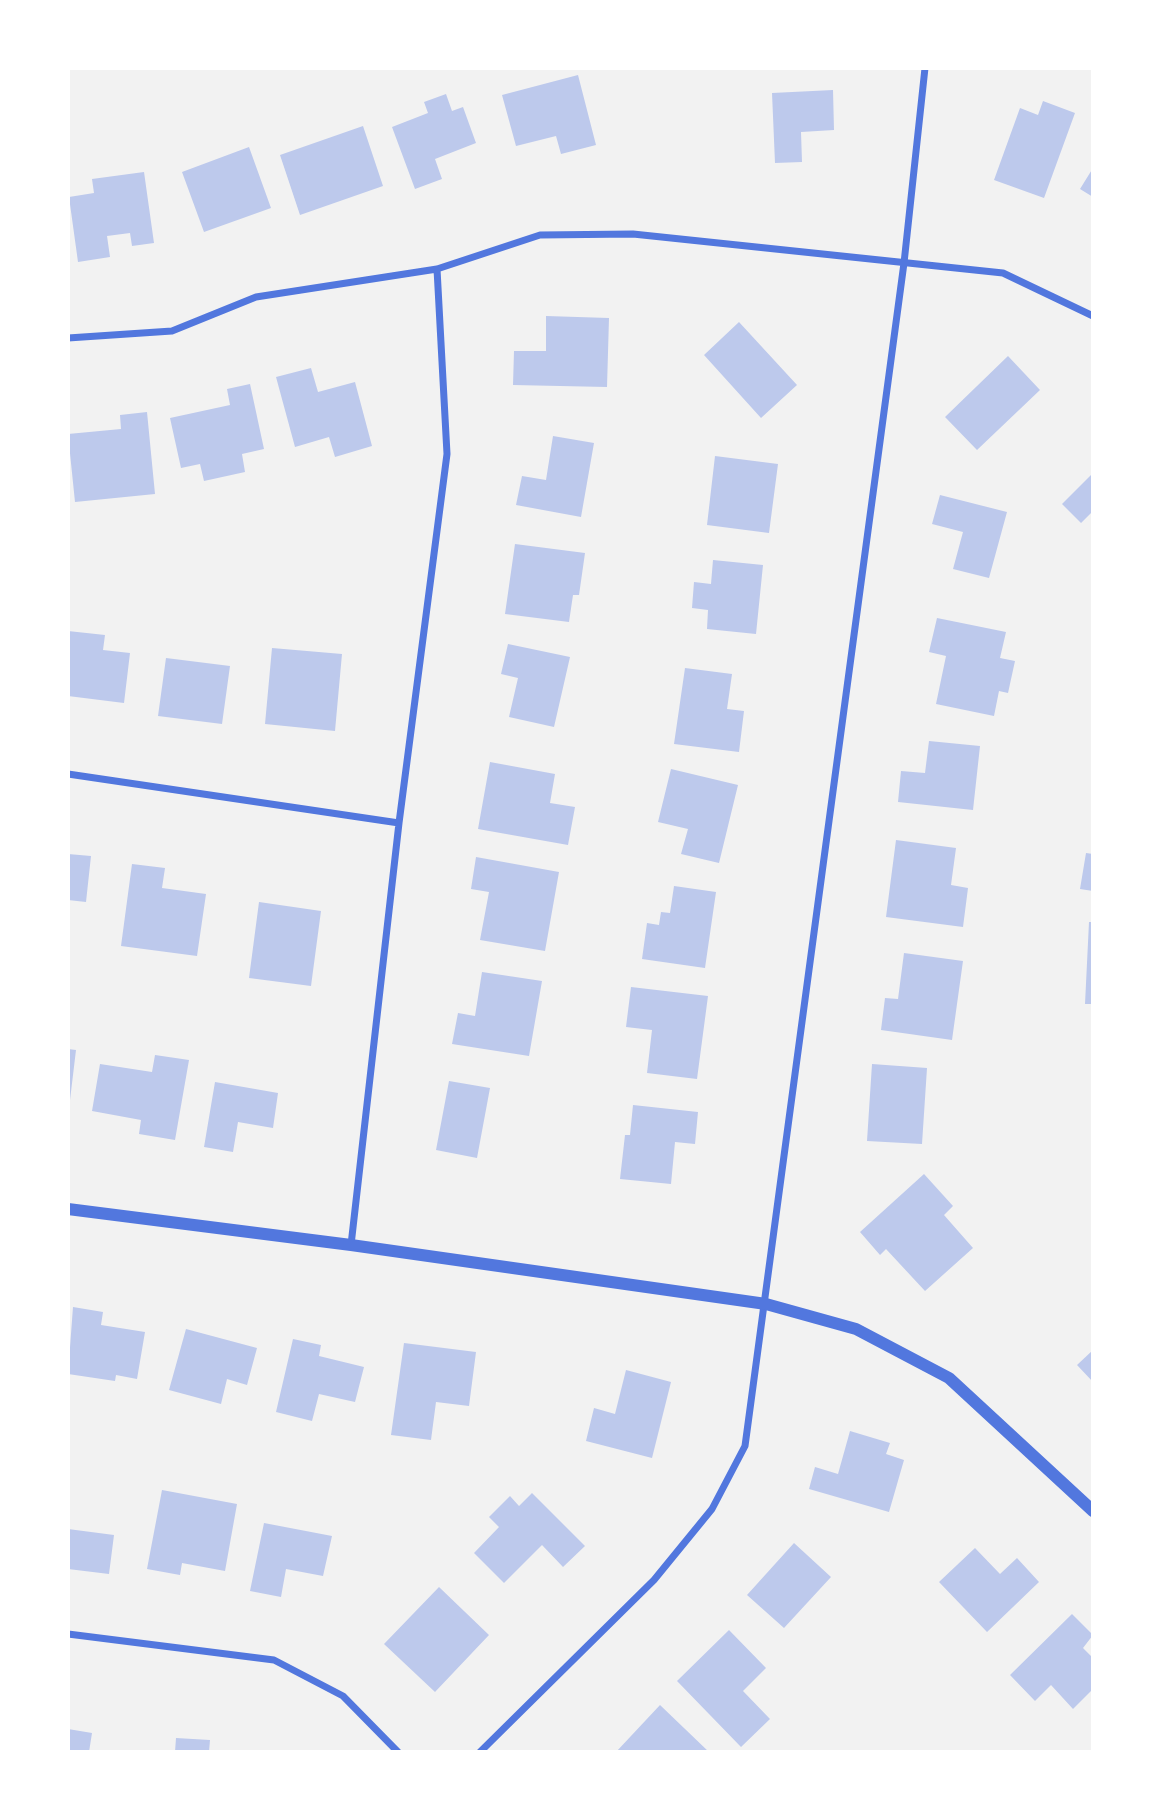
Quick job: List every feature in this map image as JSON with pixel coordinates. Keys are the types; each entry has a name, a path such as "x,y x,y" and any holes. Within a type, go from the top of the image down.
{"street":[{"path":"480,1752 654,1580 712,1509 745,1446 904,263 925,68"},
{"path":"68,338 172,331 256,297 437,270 540,235 633,234 1003,272 1093,316"},
{"path":"351,1245 399,823 447,454 437,270"},
{"path":"68,774 399,823"},
{"path":"68,1209 351,1245 766,1304 856,1329 949,1378 1093,1511"},
{"path":"68,1634 274,1660 342,1696 398,1752"}],"building":[{"path":"578,75 596,145 561,154 556,136 516,146 502,95"},
{"path":"833,90 834,130 801,132 802,162 775,163 772,93"},
{"path":"446,94 452,111 463,107 476,143 435,159 442,179 415,189 392,127 428,113 424,102"},
{"path":"1043,101 1075,113 1044,198 994,180 1020,108 1038,115"},
{"path":"363,126 383,186 300,215 280,155"},
{"path":"249,147 271,208 204,232 182,172"},
{"path":"1093,168 1093,197 1080,189"},
{"path":"144,172 154,243 132,246 130,233 107,236 110,257 78,262 69,197 94,193 92,179"},
{"path":"546,316 609,318 607,387 513,385 514,351 546,351"},
{"path":"739,322 797,385 761,418 704,355"},
{"path":"1008,356 1040,390 977,450 945,417"},
{"path":"311,368 318,392 355,382 372,446 335,457 329,437 295,447 276,377"},
{"path":"250,384 264,449 242,454 245,472 204,481 200,464 181,468 170,418 230,405 227,389"},
{"path":"147,412 155,494 75,502 68,434 121,429 120,415"},
{"path":"553,436 594,443 581,517 516,505 522,476 546,480"},
{"path":"715,456 778,464 769,533 707,525"},
{"path":"1093,473 1093,511 1081,523 1062,504"},
{"path":"940,495 1007,512 989,578 953,569 963,532 932,524"},
{"path":"515,544 585,553 579,595 573,595 569,622 505,614"},
{"path":"713,560 763,565 756,634 707,629 708,610 692,608 694,582 711,584"},
{"path":"937,618 1006,632 1000,658 1015,661 1008,693 999,691 994,716 936,704 946,656 929,652"},
{"path":"68,631 105,635 103,650 130,653 124,703 68,696"},
{"path":"508,644 570,657 554,727 509,717 518,678 501,674"},
{"path":"272,648 342,654 335,731 265,724"},
{"path":"166,658 230,666 222,724 158,716"},
{"path":"685,668 732,674 727,709 744,711 739,752 674,744"},
{"path":"929,741 980,746 973,810 898,802 901,771 925,773"},
{"path":"490,762 555,774 550,803 575,807 568,845 478,829"},
{"path":"671,769 738,785 719,863 681,854 688,829 658,822"},
{"path":"896,840 956,848 951,885 968,888 963,927 886,917"},
{"path":"1086,853 1093,854 1093,891 1080,889"},
{"path":"68,854 91,856 86,902 68,900"},
{"path":"476,857 559,872 545,951 480,940 489,892 471,889"},
{"path":"132,864 165,868 162,888 206,894 197,956 121,946"},
{"path":"674,886 716,892 705,968 642,959 647,923 659,925 661,912 670,913"},
{"path":"259,902 321,911 311,986 249,978"},
{"path":"1089,922 1093,922 1093,1004 1085,1004"},
{"path":"904,953 963,961 952,1040 881,1030 885,998 898,999"},
{"path":"482,972 542,981 529,1056 452,1044 458,1013 475,1016"},
{"path":"631,987 708,996 697,1079 647,1073 652,1030 626,1027"},
{"path":"68,1049 76,1050 70,1100 68,1100"},
{"path":"155,1055 189,1060 175,1140 139,1134 141,1120 92,1111 100,1064 152,1072"},
{"path":"872,1064 927,1068 922,1144 867,1141"},
{"path":"449,1081 490,1088 477,1158 436,1150"},
{"path":"215,1082 278,1093 273,1128 238,1122 233,1152 204,1147"},
{"path":"633,1105 698,1112 695,1144 675,1142 671,1184 620,1179 625,1135 630,1135"},
{"path":"924,1174 953,1206 944,1215 973,1248 925,1291 886,1249 880,1255 860,1232"},
{"path":"73,1307 103,1312 101,1325 145,1332 137,1379 116,1375 115,1381 68,1374"},
{"path":"186,1329 257,1348 247,1385 227,1379 221,1404 169,1390"},
{"path":"293,1339 321,1345 319,1356 364,1367 355,1402 319,1394 312,1421 276,1412"},
{"path":"404,1343 476,1352 469,1406 436,1402 431,1440 391,1435"},
{"path":"1093,1350 1093,1382 1077,1365"},
{"path":"626,1370 671,1382 652,1458 586,1441 594,1408 615,1414"},
{"path":"850,1431 890,1443 886,1454 904,1460 889,1512 809,1489 815,1467 838,1474"},
{"path":"162,1490 237,1504 225,1571 182,1563 180,1575 147,1569"},
{"path":"532,1493 585,1546 563,1567 542,1545 504,1583 474,1553 499,1527 489,1517 510,1496 519,1506"},
{"path":"264,1523 332,1536 323,1576 286,1569 281,1597 250,1591"},
{"path":"68,1529 114,1535 109,1574 68,1569"},
{"path":"794,1543 831,1577 784,1628 747,1595"},
{"path":"975,1548 1000,1574 1017,1558 1039,1582 987,1632 939,1582"},
{"path":"439,1587 489,1635 435,1692 384,1644"},
{"path":"1072,1614 1093,1635 1083,1648 1093,1658 1093,1689 1073,1709 1051,1685 1035,1701 1010,1675"},
{"path":"729,1630 766,1668 743,1691 770,1719 741,1747 677,1681"},
{"path":"660,1705 709,1752 616,1752"},
{"path":"68,1729 92,1733 89,1752 68,1752"},
{"path":"176,1738 210,1740 209,1752 175,1752"}]}
